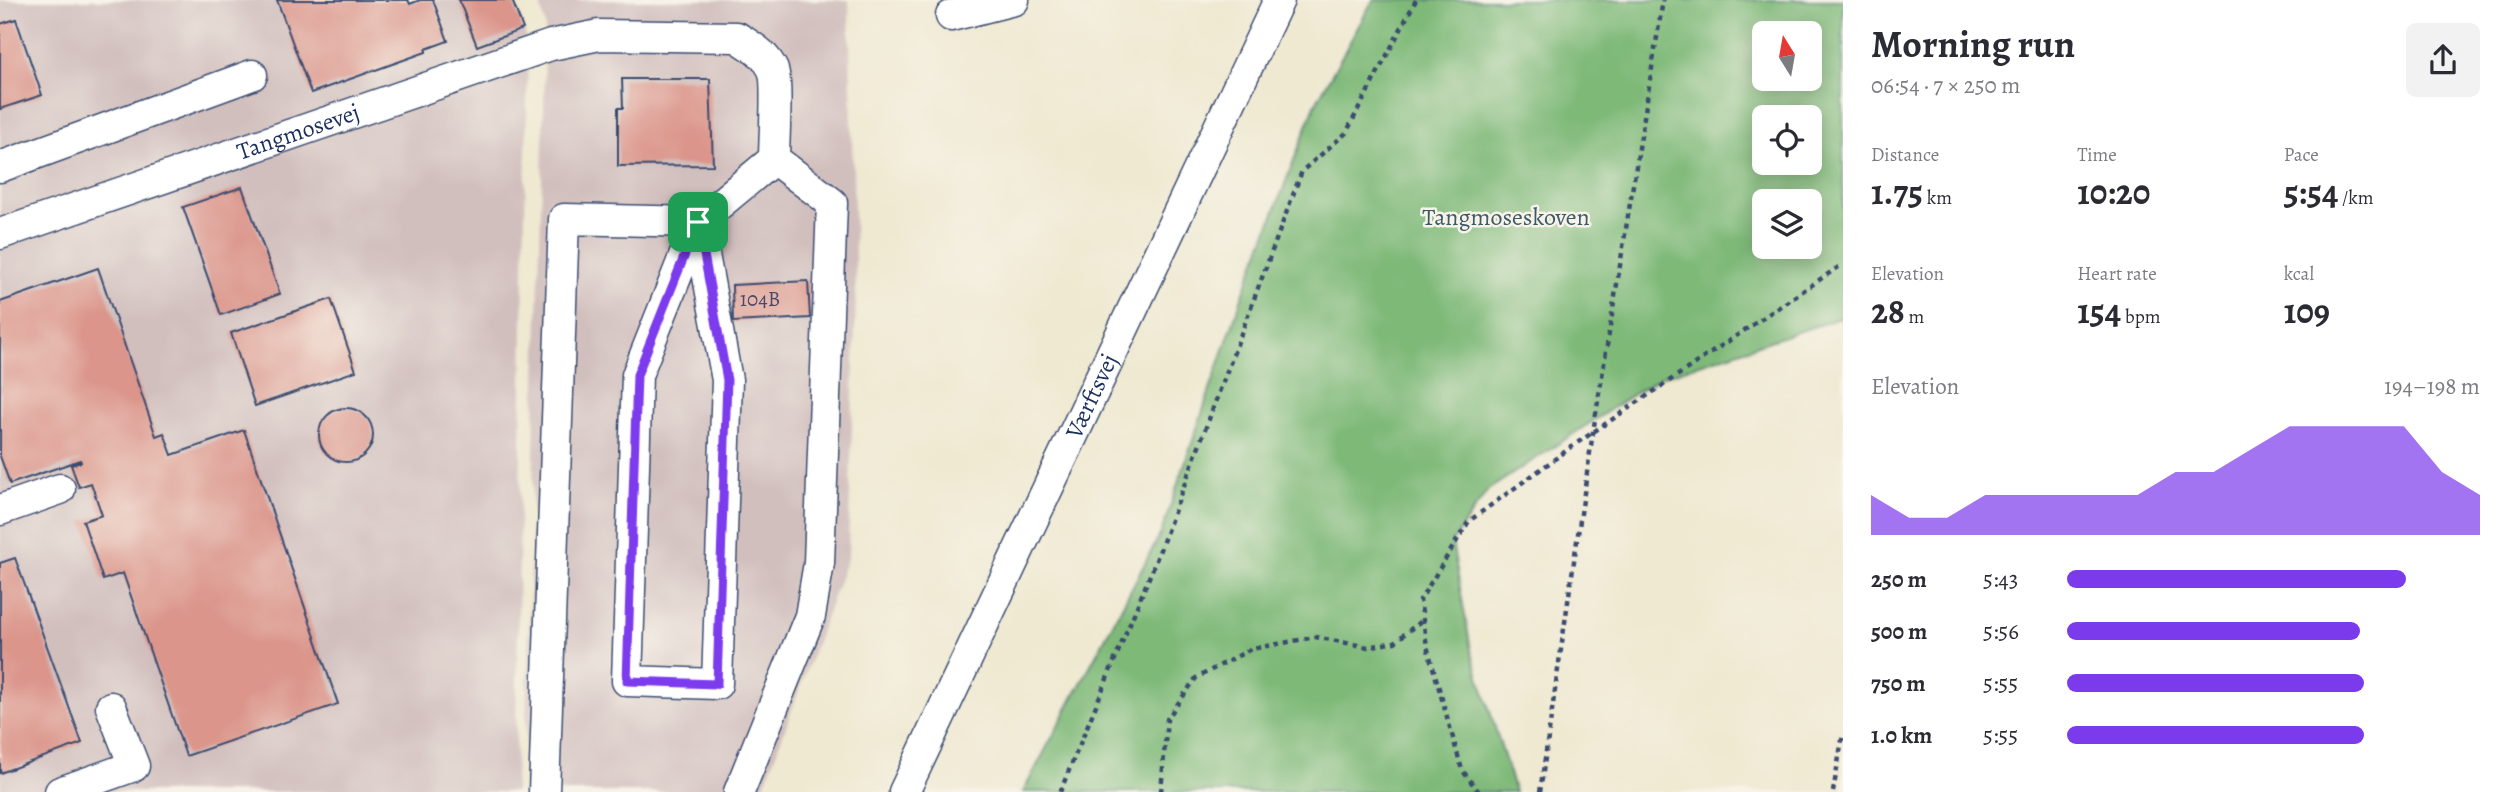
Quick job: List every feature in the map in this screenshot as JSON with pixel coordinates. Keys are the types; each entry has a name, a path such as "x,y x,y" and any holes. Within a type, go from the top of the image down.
{"street":[{"path":"951,16 1014,0"},
{"name":"Værftsvej","path":"904,792 1279,0"},
{"name":"Tangmosevej","path":"0,234 551,44 599,35 737,37 755,48 774,73 774,159"},
{"path":"0,167 252,75"},
{"path":"698,222 727,380 717,684 627,681 637,375 698,222 774,159 832,203 819,563 810,616 739,792"},
{"path":"544,792 564,219 698,222"},
{"path":"0,510 60,489"},
{"path":"60,792 134,766 111,707"}],"path":[{"path":"1060,792 1155,563 1302,171 1346,133 1416,0"},
{"path":"1540,792 1593,432 1663,0"},
{"path":"1479,792 1462,770 1427,646 1420,600 1469,521 1593,432 1843,264"},
{"path":"1161,792 1167,719 1196,678 1251,649 1315,637 1368,647 1395,642 1423,619"},
{"path":"1833,792 1843,734"}],"shaded area":[{"path":"0,0 515,0 528,43 515,792 0,792"},
{"path":"539,0 849,0 856,298 848,556 762,792 524,792 544,108 545,24"}],"green space":[{"name":"Tangmoseskoven","path":"1373,0 1843,0 1843,317 1660,377 1488,490 1452,542 1471,650 1515,792 1023,792 1161,533 1242,297 1315,105"}],"building":[{"path":"277,0 408,0 410,4 420,0 433,0 448,41 426,49 426,52 311,93"},
{"path":"459,0 512,0 523,29 477,46"},
{"path":"16,19 42,95 0,109 0,24"},
{"path":"622,79 710,79 713,165 618,166 618,108 623,108"},
{"path":"242,187 280,294 221,315 183,207"},
{"path":"98,268 156,436 164,433 172,455 244,430 338,704 186,756 123,573 103,580 83,521 102,515 91,483 79,487 71,465 81,462 80,460 10,484 0,456 0,302"},
{"path":"808,281 810,318 733,322 732,285"},
{"path":"331,299 356,371 255,406 231,333"},
{"path":"351,408 361,412 369,420 373,435 369,450 361,458 341,462 331,458 323,450 319,430 323,420 331,412"},
{"path":"15,558 82,743 0,773 0,563"}],"route":[{"path":"698,222 727,380 717,684 627,681 637,375 698,222"}]}
